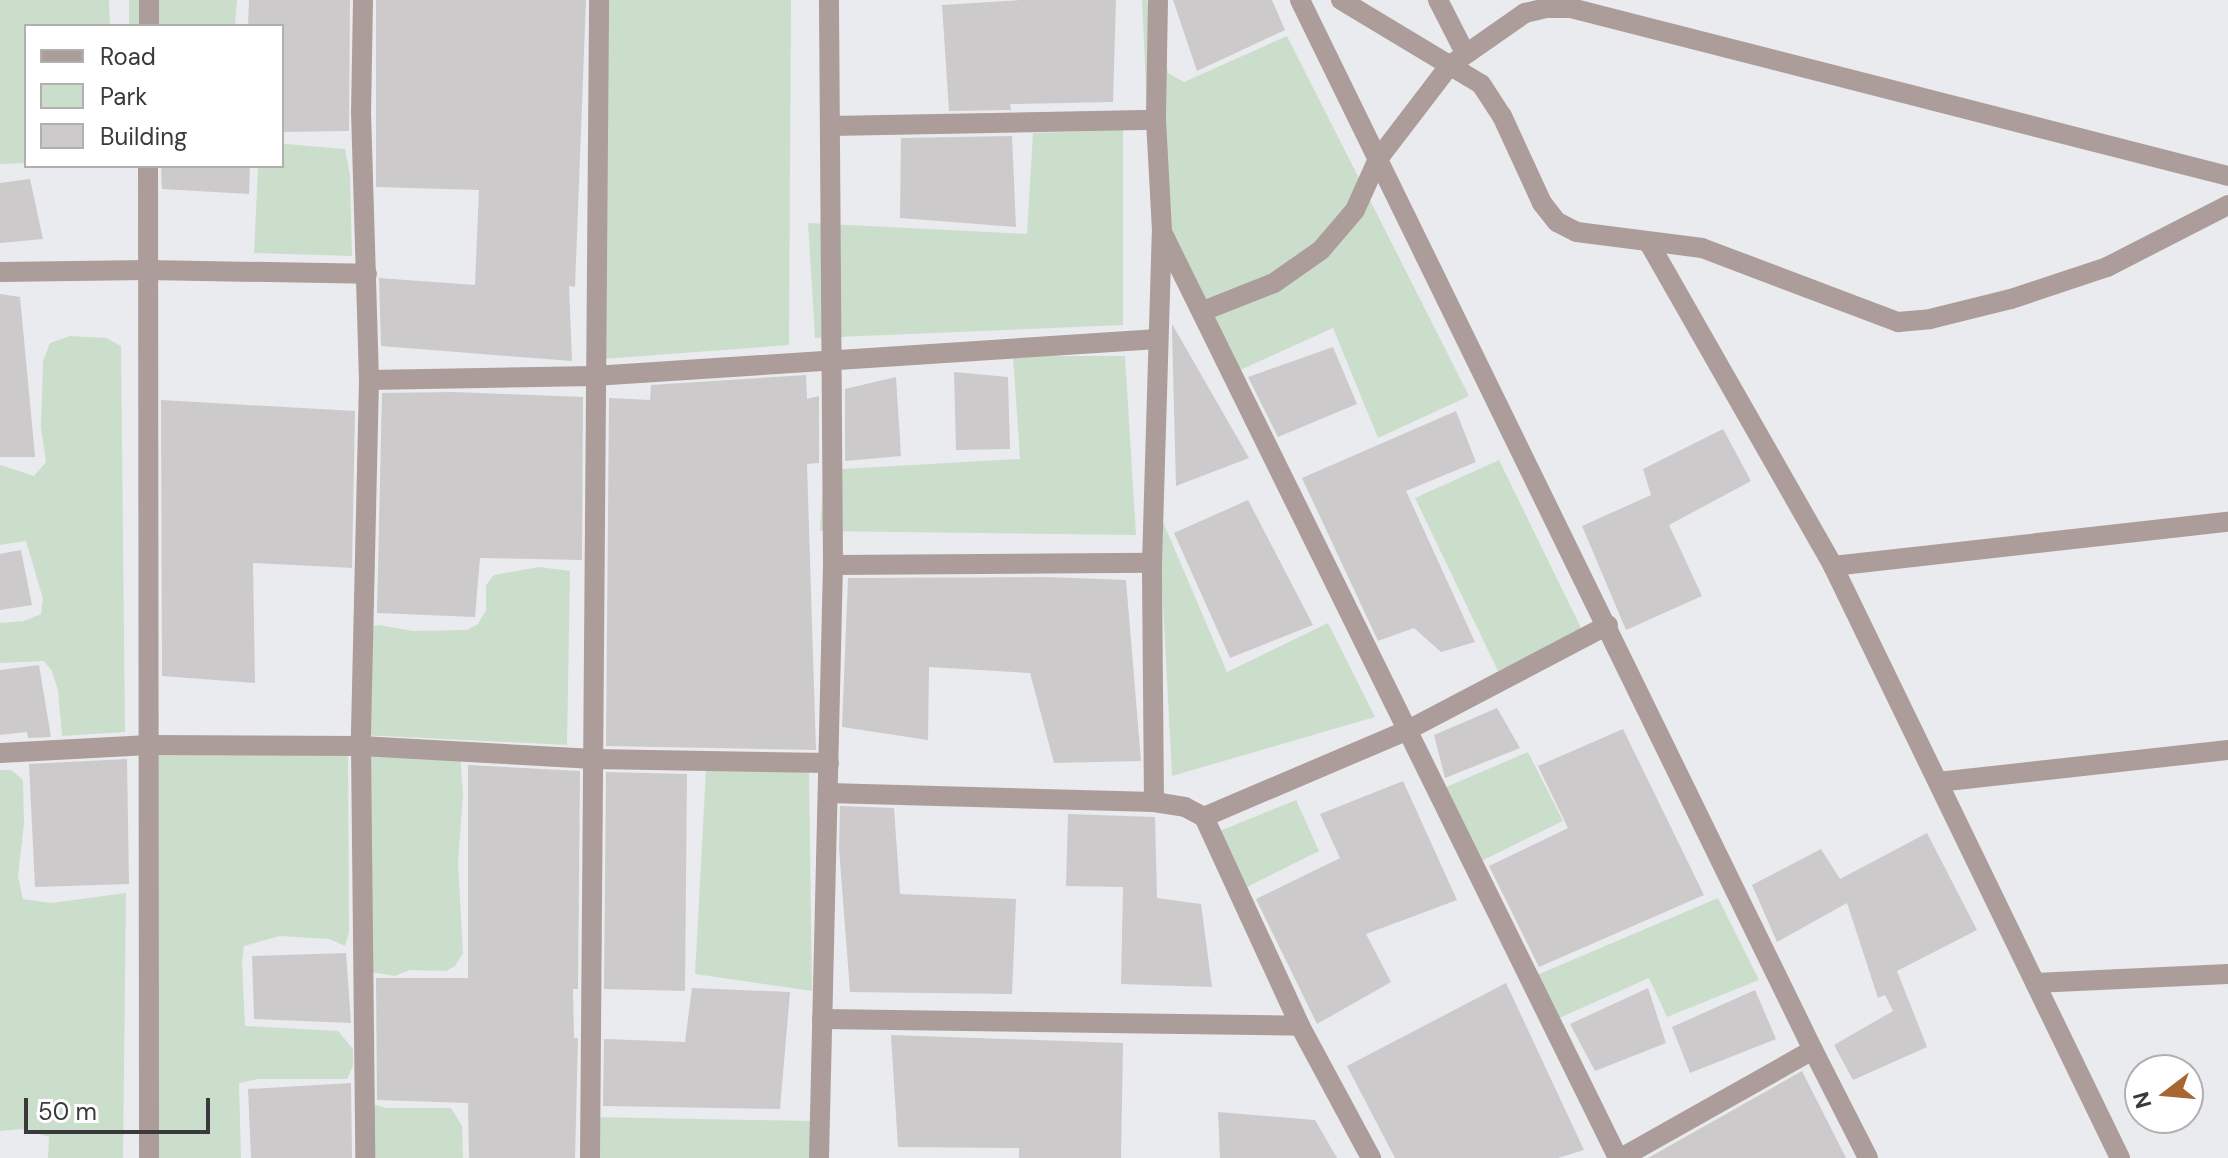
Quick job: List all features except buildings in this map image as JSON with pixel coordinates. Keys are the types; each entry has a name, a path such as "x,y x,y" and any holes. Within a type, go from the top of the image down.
{"street":[{"path":"149,0 149,24"},
{"path":"363,0 361,111 369,380 361,746 365,1158"},
{"path":"590,1158 599,0"},
{"path":"819,1158 833,565 829,0"},
{"path":"1154,802 1152,563 1162,232 1156,120 1158,0"},
{"path":"1300,0 1868,1158"},
{"path":"1341,0 1457,60 1481,84 1491,95 1542,203 1557,222 1577,232 1702,248 1898,322 1930,319 2011,299 2107,267 2228,205"},
{"path":"1438,0 1457,60"},
{"path":"1203,311 1274,283 1321,250 1355,210 1378,159 1457,60 1525,13 1571,8 2228,176"},
{"path":"830,126 1156,120"},
{"path":"148,168 149,1158"},
{"path":"1162,232 1406,731 1620,1158 1813,1050"},
{"path":"1649,243 1833,566 2120,1158"},
{"path":"0,272 147,270 367,274"},
{"path":"369,380 594,376 1158,339"},
{"path":"1833,566 2228,522"},
{"path":"833,565 1152,563"},
{"path":"1204,817 1406,731 1608,625"},
{"path":"0,753 149,745 361,746 594,759 829,763"},
{"path":"1938,782 2228,750"},
{"path":"828,793 1154,802 1185,807 1204,817 1300,1026 1371,1158"},
{"path":"2035,983 2228,974"},
{"path":"822,1019 1300,1026"}],"green space":[{"path":"0,0 109,0 110,24 24,24 24,163 0,164"},
{"path":"129,0 237,0 235,24 129,24"},
{"path":"600,0 791,0 789,345 589,360"},
{"path":"1142,0 1147,0 1160,28 1168,73 1184,82 1287,36 1469,396 1378,438 1333,328 1238,371 1151,197"},
{"path":"1123,130 1123,325 815,338 808,223 1027,234 1033,133"},
{"path":"284,144 345,149 350,175 352,256 254,253 258,169 284,168"},
{"path":"70,336 106,338 121,346 125,732 62,736 58,691 52,671 44,661 0,663 0,623 24,621 41,614 43,599 26,541 0,545 0,465 34,476 46,462 41,427 43,361 50,343"},
{"path":"1013,356 1125,356 1136,535 820,531 824,470 1020,459"},
{"path":"1499,460 1584,634 1498,671 1415,498"},
{"path":"1158,510 1227,672 1328,623 1375,717 1172,776"},
{"path":"539,567 570,571 567,745 362,735 366,627 380,625 412,631 467,630 478,624 486,610 486,585 494,575"},
{"path":"348,748 349,933 345,946 329,939 280,936 244,946 242,962 245,1026 338,1031 353,1049 353,1066 347,1079 258,1079 239,1083 241,1158 147,1158 142,750"},
{"path":"361,750 460,752 463,795 458,862 463,953 455,966 446,971 410,970 395,976 364,971"},
{"path":"1528,752 1563,821 1473,865 1439,790"},
{"path":"0,770 11,770 23,780 24,824 18,876 23,899 51,903 126,893 123,1158 48,1158 49,1137 21,1129 0,1131"},
{"path":"706,770 809,771 812,991 695,974"},
{"path":"1296,800 1319,851 1239,891 1215,833"},
{"path":"1718,898 1759,980 1667,1017 1649,978 1548,1023 1530,978"},
{"path":"372,1104 386,1108 451,1108 462,1126 463,1158 369,1158"},
{"path":"591,1117 812,1121 812,1158 590,1158"}]}
